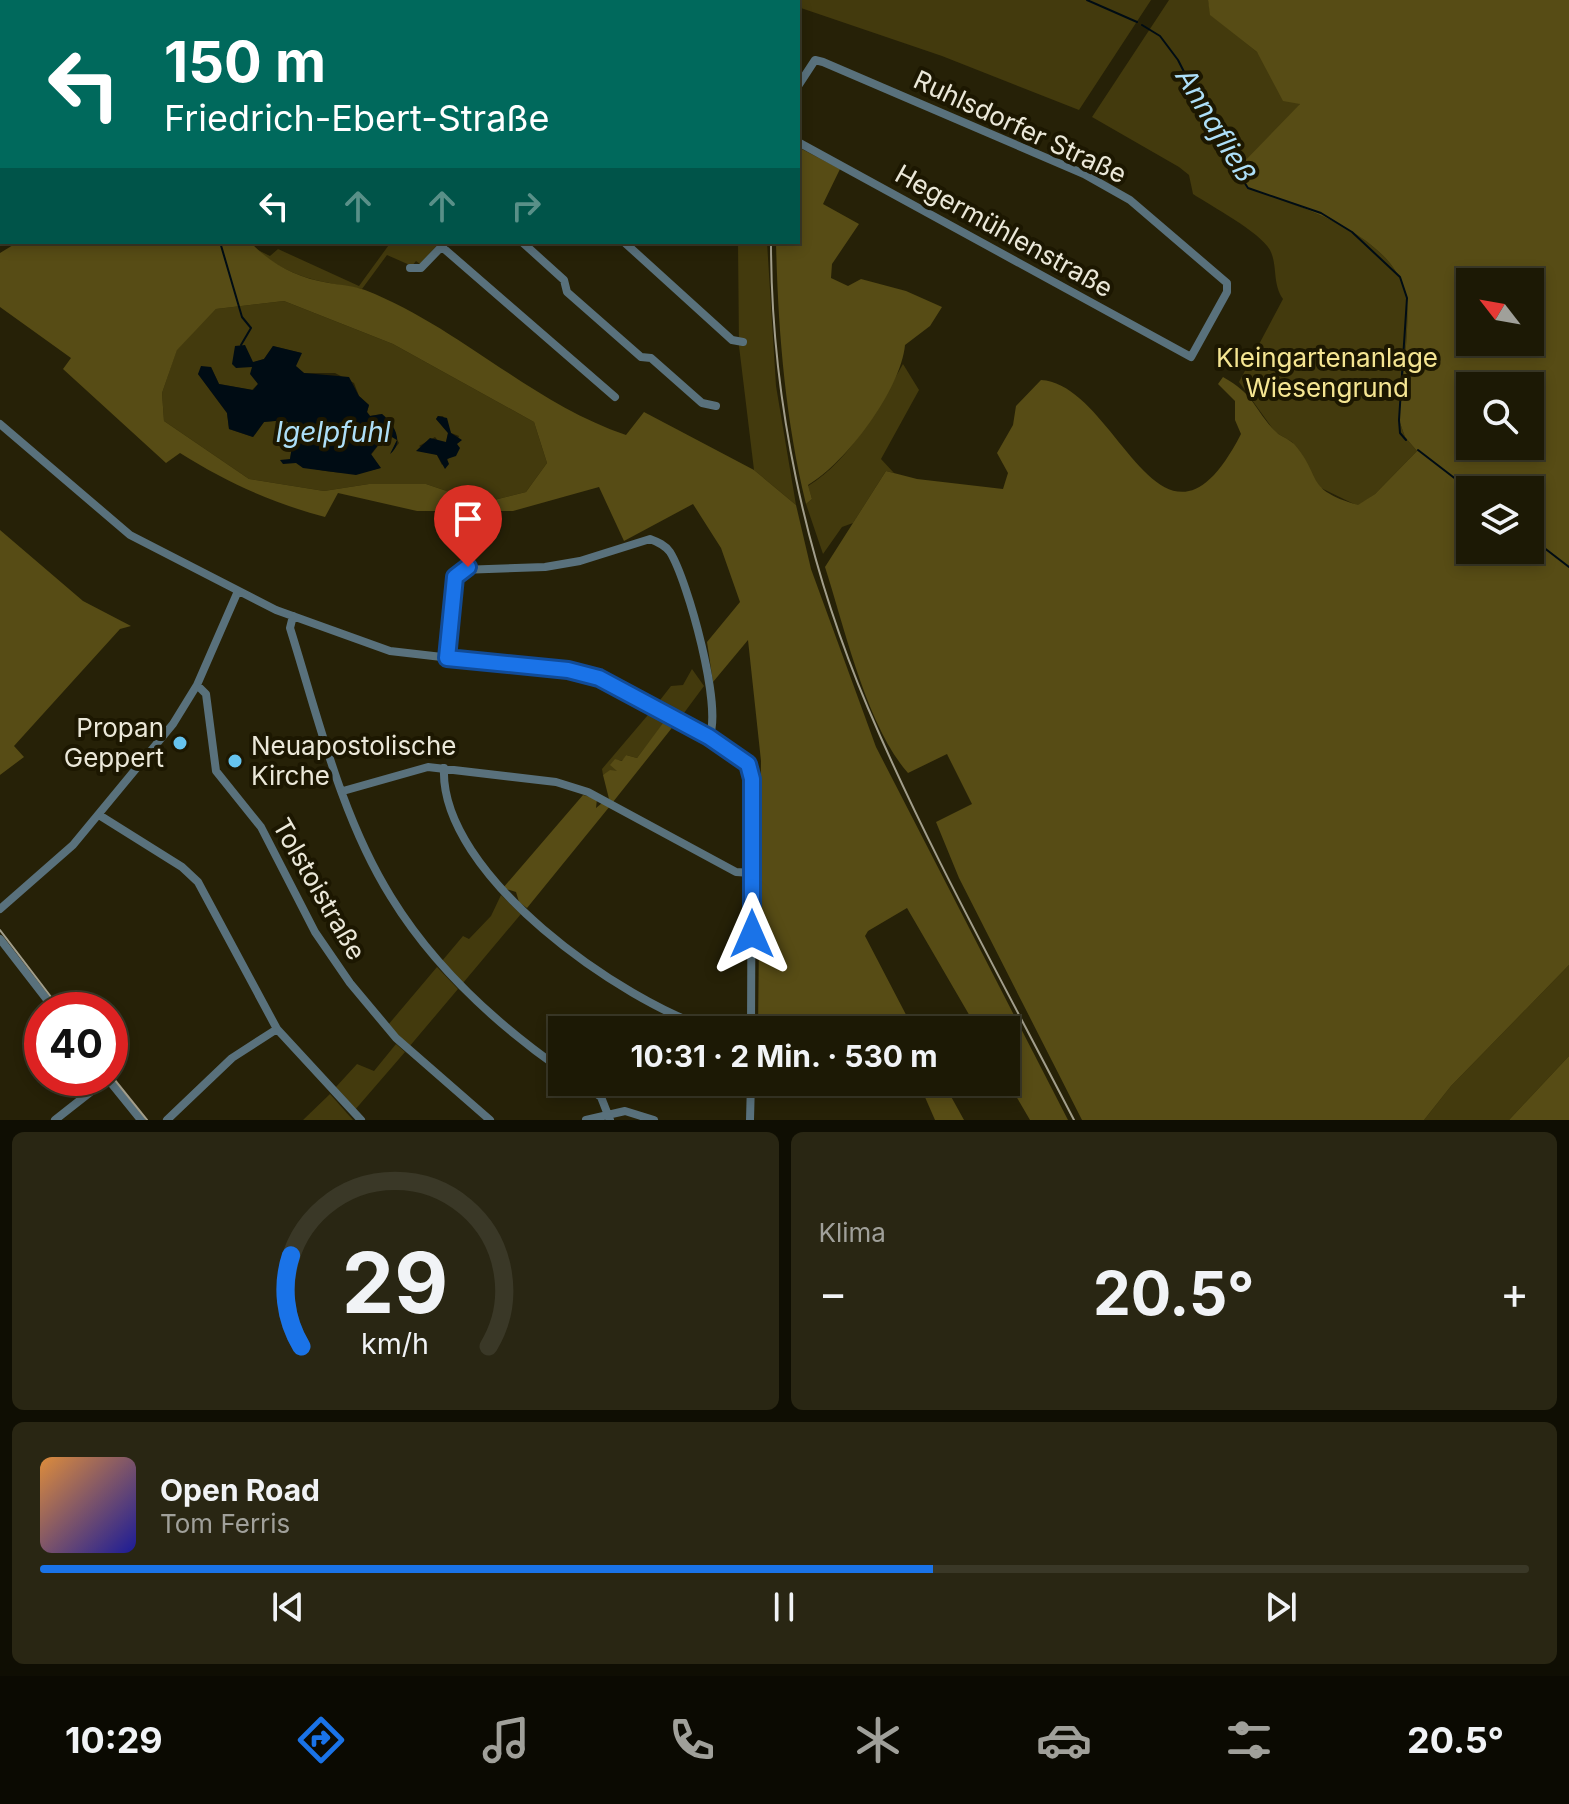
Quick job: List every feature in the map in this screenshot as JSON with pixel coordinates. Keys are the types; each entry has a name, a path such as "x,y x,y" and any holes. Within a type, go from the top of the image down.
{"street":[{"name":"Ruhlsdorfer Straße","path":"800,82 809,65 815,60 823,62 1066,164 1130,200 1229,287 1191,357"},
{"name":"Hegermühlenstraße","path":"800,143 1191,357"},
{"path":"410,268 421,268 444,244 615,397"},
{"path":"524,244 564,280 567,292 641,357 651,358 702,403 716,406"},
{"path":"626,244 732,340 743,342"},
{"path":"0,424 130,535 293,616 390,651 589,674 610,682 740,756 749,767 751,1016"},
{"path":"447,658 455,577 460,570 545,567 588,559 650,539 668,550 691,606 706,667 713,725 709,737"},
{"path":"0,909 63,856 173,724 197,685 238,591"},
{"path":"293,616 290,628 343,791 376,870 425,946 491,1015 548,1059"},
{"name":"Tolstoistraße","path":"197,685 206,694 216,771 261,827 320,940 350,983 396,1038 490,1120"},
{"path":"343,791 410,769 444,768 527,777 579,789 736,872 752,873"},
{"path":"444,768 450,810 463,839 486,875 570,949 619,983 679,1016"},
{"path":"99,815 182,867 198,882 277,1029 361,1120"},
{"path":"0,939 41,992"},
{"path":"167,1120 232,1058 277,1029"},
{"path":"55,1120 85,1096"},
{"path":"122,1096 141,1120"},
{"path":"600,1096 609,1117"},
{"path":"750,1120 751,1096"},
{"path":"586,1120 625,1111 654,1120"}],"green space":[{"path":"800,0 1151,0 1079,110 942,56 800,8"},
{"name":"Kleingartenanlage Wiesengrund","path":"1169,0 1208,0 1211,15 1257,52 1300,104 1248,188 1317,214 1364,239 1398,274 1407,307 1399,420 1405,437 1417,451 1375,494 1358,506 1317,486 1292,442 1275,432 1239,382 1283,299 1277,287 1270,250 1246,228 1193,194 1189,175 1179,167 1092,117"},
{"path":"390,244 438,244 420,264 416,261 412,266 387,255 362,289 293,273 258,250 270,256 278,249 359,286"},
{"path":"738,244 767,244 776,386 796,505 754,470 739,346"},
{"path":"284,301 393,344 534,422 547,463 526,492 482,503 426,484 369,484 324,491 249,479 164,421 162,393 177,349 216,309","holes":["273,346 301,353 295,366 304,373 335,373 354,383 359,396 369,405 367,412 370,416 382,414 399,443 391,453 397,440 387,434 371,455 380,468 334,472 311,468 290,459 295,428 285,420 264,422 253,437 229,429 227,413 198,374 211,367 219,384 252,390 258,384 252,367 245,365 264,359","443,416 451,433 459,436 456,443 459,448 442,465 437,455 419,446 435,437 439,442 446,442 448,433 436,419"]},
{"path":"903,364 919,390 881,459 894,473 886,471 853,523 842,527 823,554 806,504 812,499 808,486 824,475 851,447"},
{"path":"692,669 704,686 681,717 657,704 671,686 683,685"},
{"path":"653,709 676,723 666,720 637,758 626,755 623,761 619,760 618,771 603,775 602,769"},
{"path":"501,895 521,914 463,983 442,961 463,936 469,939 491,916"},
{"path":"1569,965 1569,1056 1509,1120 1424,1120 1451,1086"},
{"path":"437,967 458,989 409,1047 388,1025"},
{"path":"396,1044 405,1052 354,1111 335,1088 357,1064 374,1071"},
{"path":"330,1094 353,1120 303,1120"}],"shaded area":[{"path":"1208,0 1569,0 1569,965 1451,1086 1424,1120 1082,1120 959,878 936,822 972,804 947,754 908,773 893,753 880,730 858,675 825,567 886,471 917,479 1003,489 1008,473 997,453 1013,425 1016,406 1041,380 1068,390 1093,412 1140,467 1163,486 1187,492 1213,476 1241,434 1235,420 1235,401 1218,384 1223,377 1247,395 1276,432 1294,444 1321,487 1341,499 1358,505 1375,494 1417,451 1405,437 1399,420 1407,307 1398,274 1364,239 1317,214 1248,188 1238,168 1300,104 1283,101 1257,52 1210,15"},
{"path":"800,148 840,169 823,204 859,224 832,264 831,278 848,286 861,279 906,291 942,307 930,326 905,345 894,382 854,443 839,460 808,485 812,499 806,504 784,374 776,244 800,244"},
{"path":"15,244 252,244 268,258 295,274 361,289 400,306 591,421 626,435 644,412 754,470 796,505 811,569 876,747 1014,1016 970,1016 907,908 868,931 865,936 907,1016 758,1016 761,761 748,640 713,682 707,642 740,602 721,548 693,504 624,541 599,487 513,511 417,511 338,493 325,517 250,491 180,453 166,463 63,369 71,358 0,307 0,253","holes":["284,301 393,344 534,422 547,463 526,492 482,503 426,484 369,484 324,491 249,479 164,421 162,393 177,350 216,309"]},
{"path":"0,530 83,601 131,626 120,629 14,746 24,757 0,775"},
{"path":"666,719 675,724 613,802 609,799 603,775 610,770 617,771 610,765 615,759 622,761 626,755 637,758"},
{"path":"583,795 597,799 596,808 602,803 610,806 527,908 519,902 516,892 503,888"},
{"path":"1020,1027 1068,1120 1030,1120 1016,1096 1020,1096"},
{"path":"1569,1056 1569,1120 1509,1120"},
{"path":"924,1096 951,1096 964,1120 935,1120"}],"water":[{"name":"Igelpfuhl","path":"245,345 253,362 264,359 273,346 302,353 296,366 304,373 349,377 359,396 369,405 367,412 370,416 382,414 396,433 397,440 387,434 371,454 381,468 356,475 303,468 296,463 283,464 280,460 290,459 295,428 285,420 264,422 253,437 229,429 227,413 198,374 201,366 211,367 219,384 253,390 258,384 250,374 252,367 236,368 232,364 235,346"},
{"path":"438,416 447,418 451,433 462,440 457,444 460,448 456,456 447,459 449,464 445,469 437,455 416,451 430,438 446,442 448,433 436,419"}],"waterway":[{"name":"Annafließ","path":"1087,0 1137,22"},
{"name":"Annafließ","path":"1142,25 1160,36 1178,60 1227,156 1248,188 1321,213 1352,232 1400,277 1407,298 1399,420 1400,433 1406,440"},
{"path":"221,244 242,317 251,328 241,345"},
{"name":"Annafließ","path":"1418,450 1456,479"},
{"name":"Annafließ","path":"1544,548 1569,567"}],"tram line":[{"path":"771,244 777,361 785,420 810,538 846,653 916,813 1074,1120"},
{"path":"0,930 47,992"},
{"path":"128,1096 147,1120"}],"place":[{"name":"Propan Geppert","path":"180,743"},
{"name":"Neuapostolische Kirche","path":"235,761"}],"route":[{"path":"468,567 460,570 455,577 447,658 589,674 633,694 709,737 748,764 752,779 752,934"}]}
